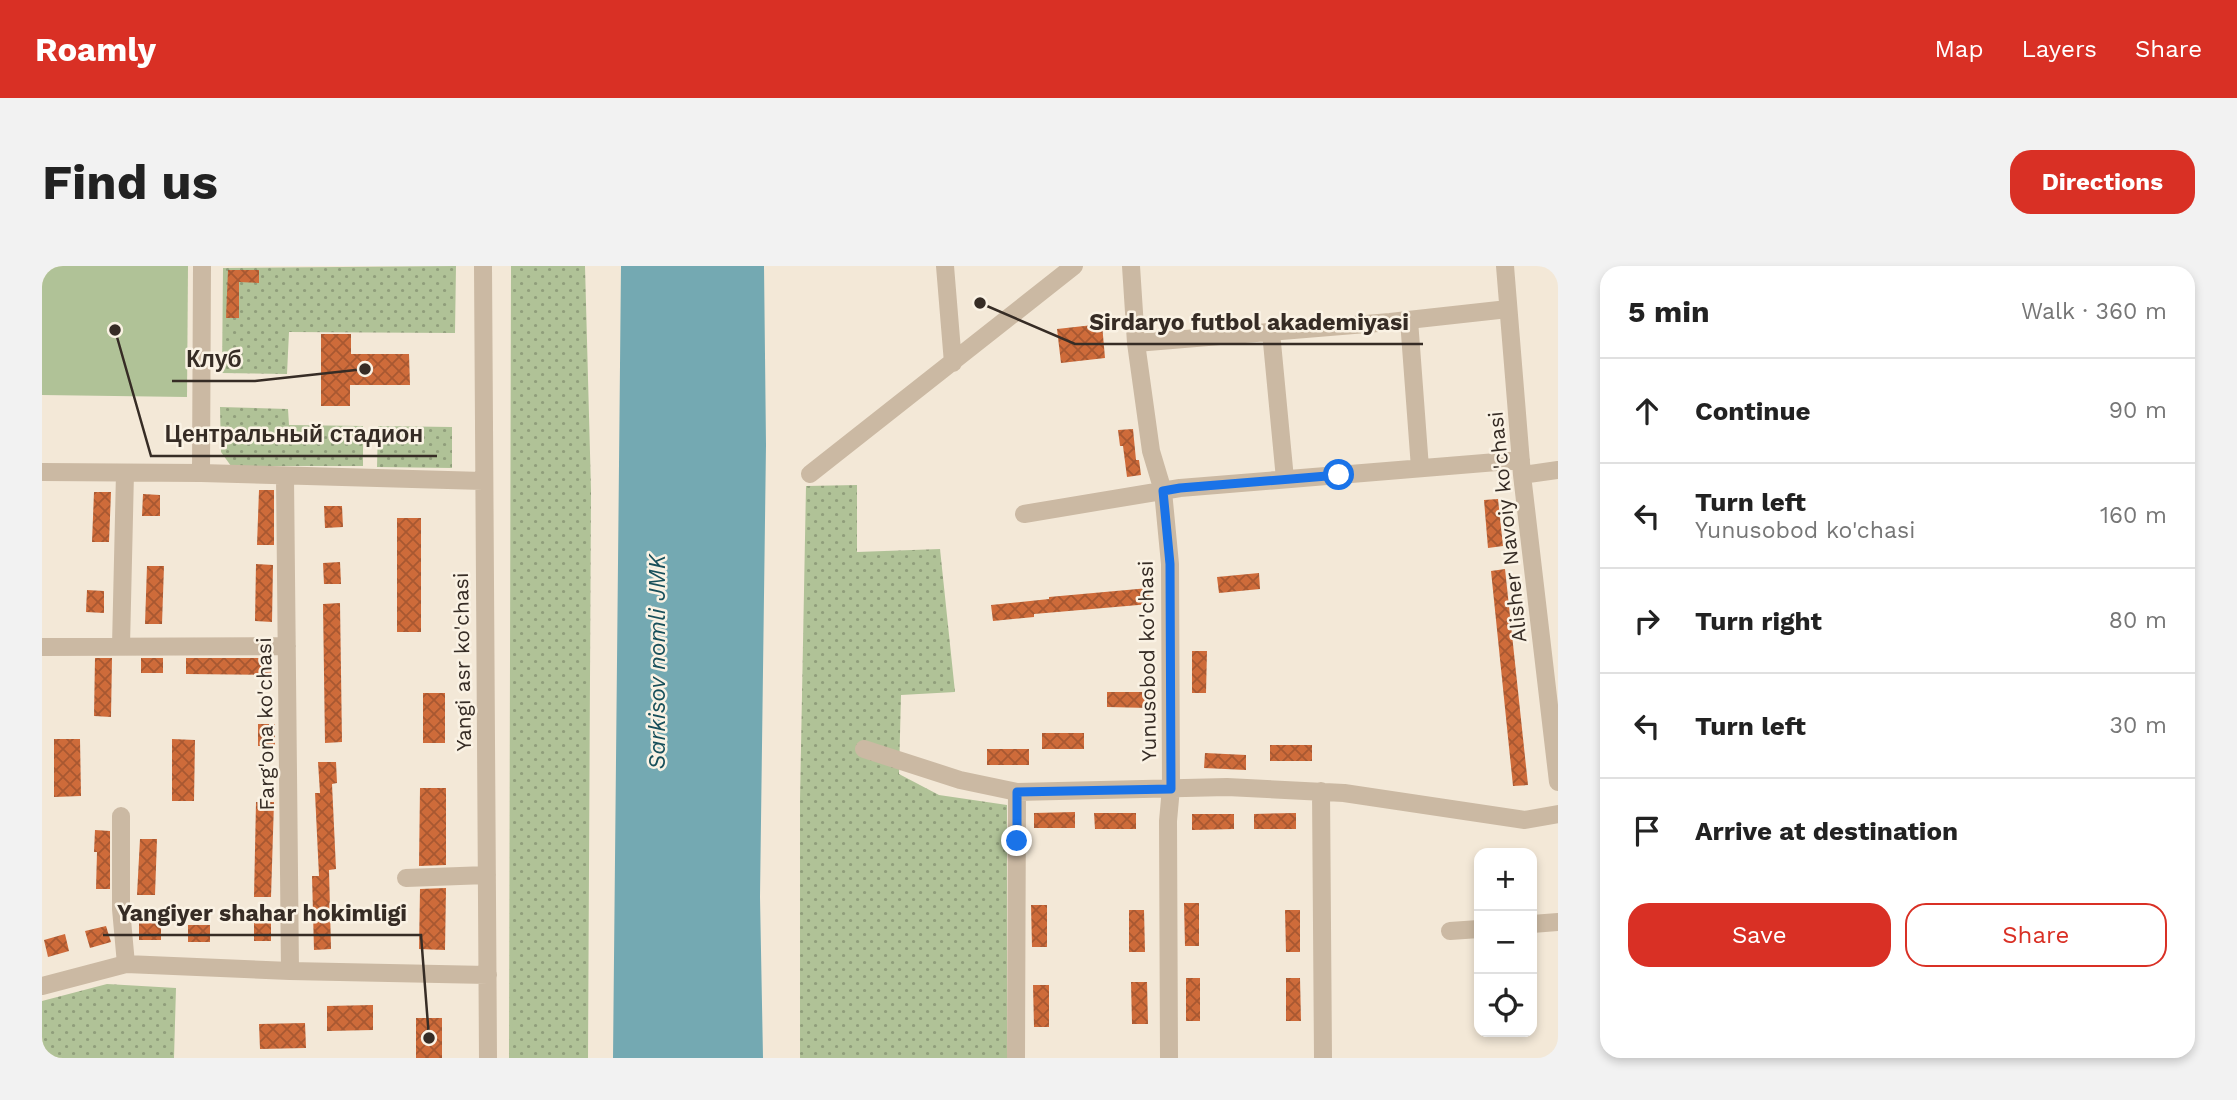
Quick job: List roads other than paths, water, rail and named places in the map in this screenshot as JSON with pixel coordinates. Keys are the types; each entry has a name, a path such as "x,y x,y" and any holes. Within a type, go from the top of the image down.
{"street":[{"path":"201,473 202,266"},
{"name":"Yangi asr ko'chasi","path":"483,266 488,1058"},
{"path":"945,266 953,363"},
{"path":"810,474 1074,266"},
{"name":"Yunusobod ko'chasi","path":"1131,266 1136,343 1151,451 1163,491 1170,564 1168,1058"},
{"name":"Alisher Navoiy ko'chasi","path":"1505,266 1521,467 1555,736 1558,782"},
{"path":"1136,343 1508,309"},
{"path":"1409,320 1420,468"},
{"path":"1271,332 1285,479"},
{"path":"1024,514 1180,488 1285,479 1420,468 1521,467 1558,470"},
{"path":"42,472 201,473 483,481"},
{"path":"121,646 125,472"},
{"name":"Farg'ona ko'chasi","path":"285,477 290,971"},
{"path":"42,647 287,646"},
{"path":"864,749 960,780 1017,792 1227,787 1344,793 1525,820 1558,814"},
{"path":"1321,791 1323,1058"},
{"path":"1016,1058 1017,792"},
{"path":"121,816 121,909 126,964"},
{"path":"406,878 487,874"},
{"path":"1537,924 1558,922"},
{"path":"1450,931 1474,929"},
{"path":"42,986 126,964 488,975"}],"water":[{"name":"Sarkisov nomli JMK","path":"621,266 764,266 766,445 760,897 763,1058 613,1058"}],"place":[{"name":"Sirdaryo futbol akademiyasi","path":"980,303"},
{"name":"Центральный стадион","path":"115,330"},
{"name":"Клуб","path":"365,369"},
{"name":"Yangiyer shahar hokimligi","path":"429,1038"}]}
